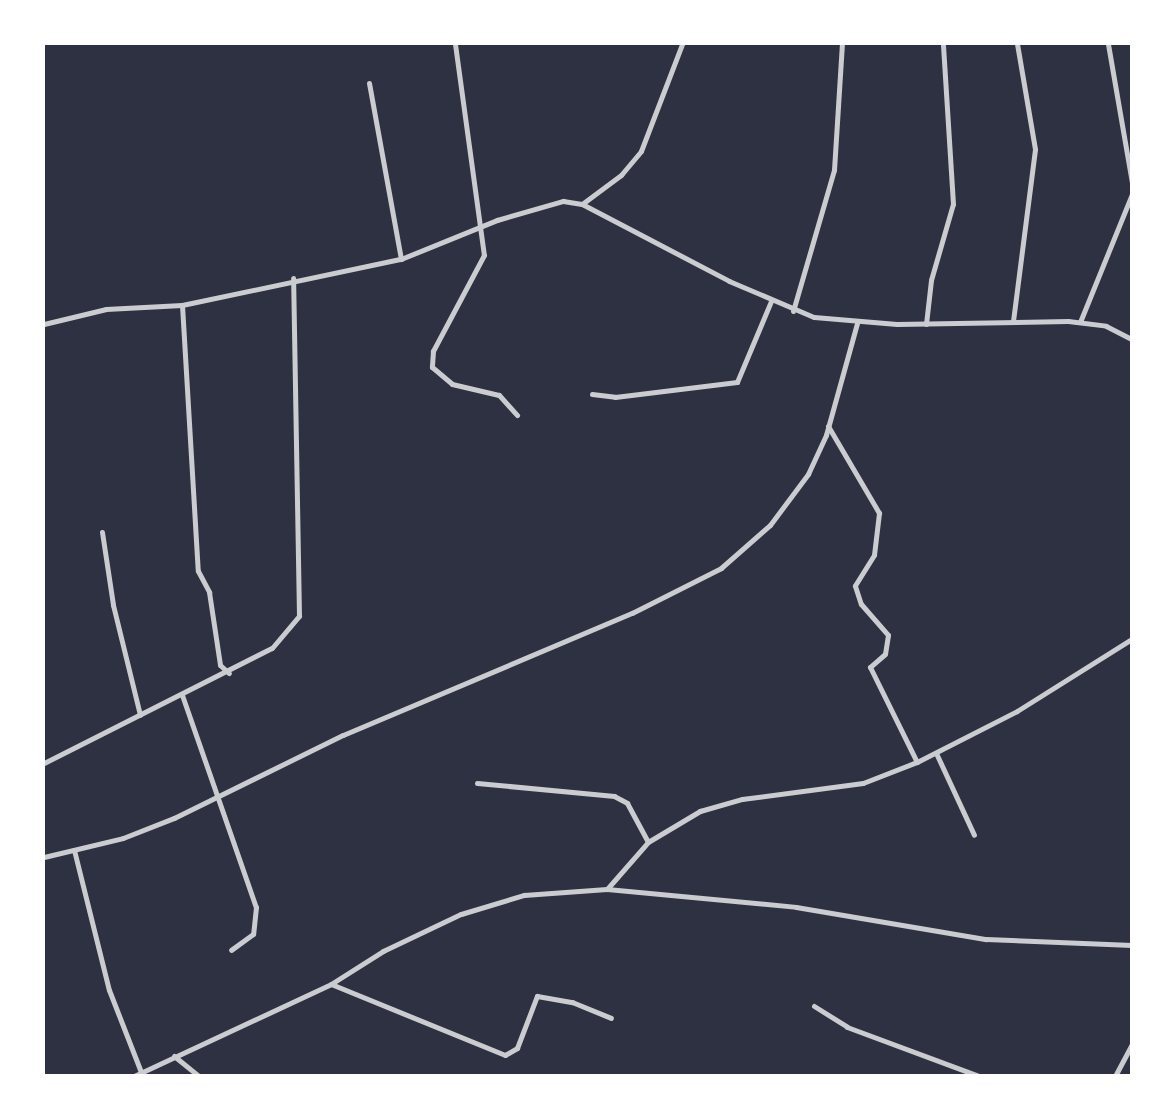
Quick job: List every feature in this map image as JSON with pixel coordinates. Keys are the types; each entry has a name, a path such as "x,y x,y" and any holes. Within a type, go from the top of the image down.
{"street":[{"path":"455,44 484,255 478,273 433,351 432,367 452,384 499,395 517,415"},
{"path":"582,204 621,175 641,151 682,44"},
{"path":"793,311 834,170 842,44"},
{"path":"926,324 932,280 953,204 943,44"},
{"path":"1013,321 1035,149 1017,44"},
{"path":"1108,44 1131,183"},
{"path":"369,83 401,259"},
{"path":"1080,322 1131,194"},
{"path":"44,324 106,309 182,304 293,278 401,259 547,204 582,204 793,311 856,323 1080,322 1131,339"},
{"path":"44,763 229,673 272,648 296,622 302,602 293,278"},
{"path":"592,394 615,397 737,382 771,301"},
{"path":"182,304 198,571 209,592 220,665 229,673"},
{"path":"44,857 153,827 220,793 721,568 792,498 828,426 856,323"},
{"path":"828,426 879,513 874,555 855,586 861,604 888,635 885,654 870,667 917,762"},
{"path":"102,532 113,605 140,715"},
{"path":"607,889 648,842 700,811 742,799 863,783 917,762 1017,711 1131,639"},
{"path":"182,695 220,793 257,917 253,934 231,950"},
{"path":"936,753 974,835"},
{"path":"477,783 614,796 627,803 648,842"},
{"path":"74,850 109,990 141,1072"},
{"path":"134,1076 331,984 383,951 461,914 525,895 607,889 796,907 986,939 1131,945"},
{"path":"331,984 505,1055 517,1048 537,996 572,1002 612,1018"},
{"path":"814,1006 847,1027 979,1076"},
{"path":"1115,1076 1131,1044"},
{"path":"174,1056 199,1076"}]}
